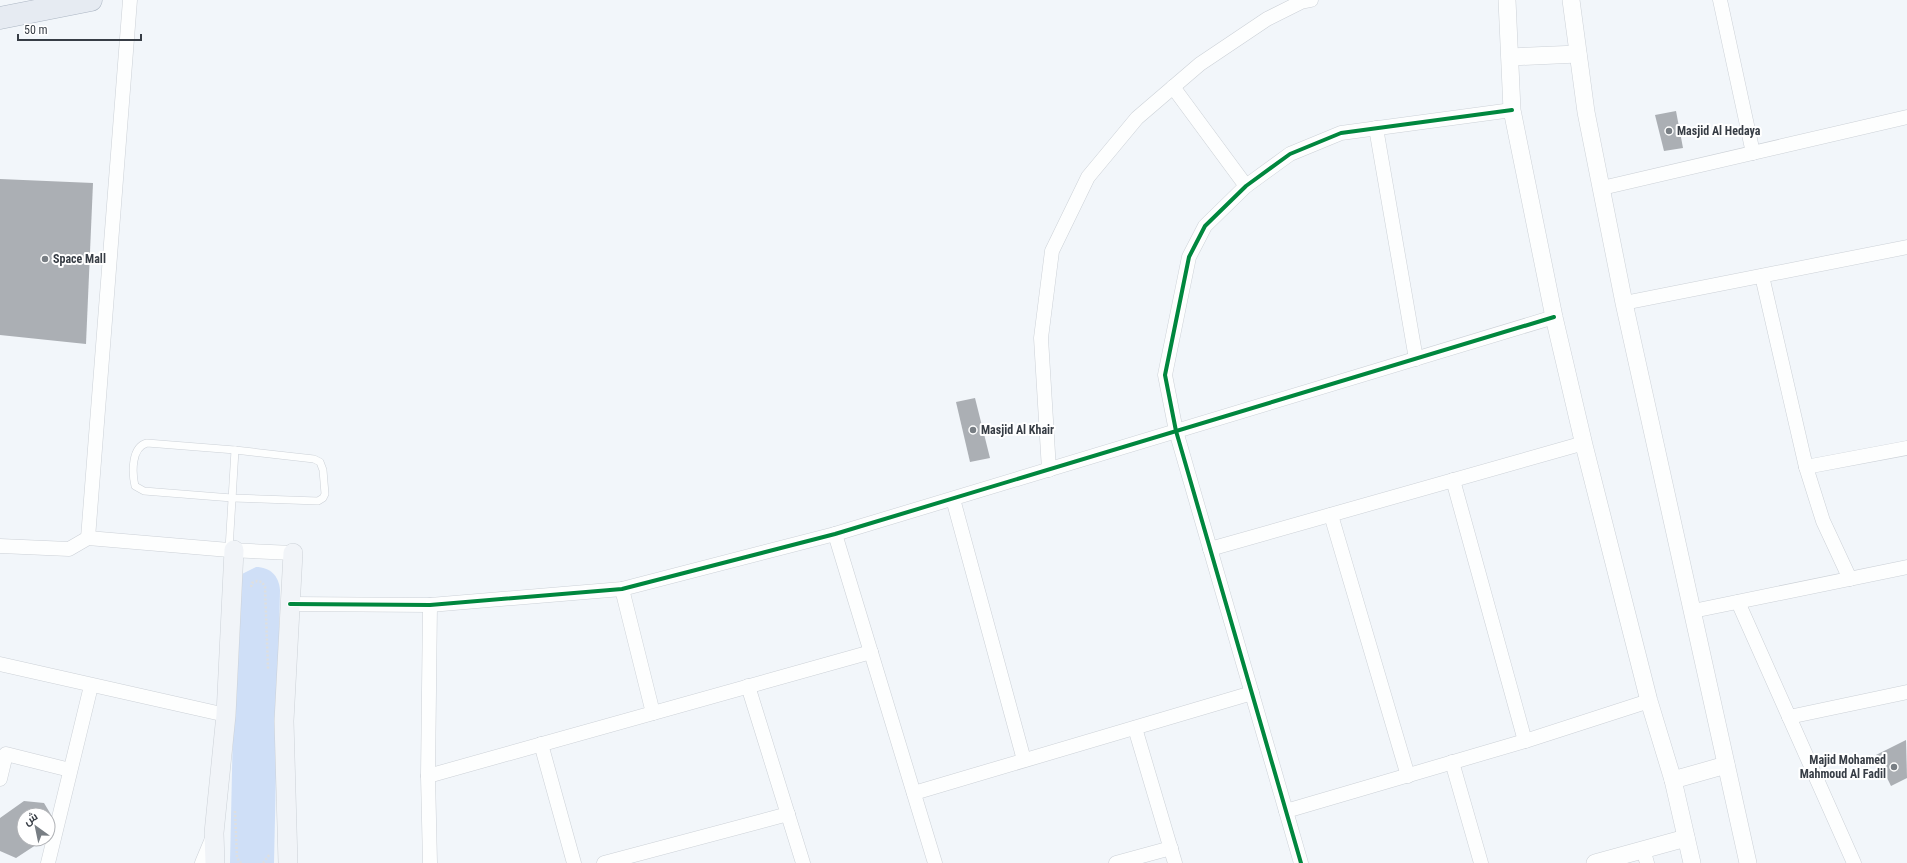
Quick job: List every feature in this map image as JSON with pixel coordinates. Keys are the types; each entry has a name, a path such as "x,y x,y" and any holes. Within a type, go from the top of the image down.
{"main road":[{"path":"0,18 91,0"},
{"path":"214,863 214,833 226,716 232,550"},
{"path":"288,863 284,721 293,553"}],"street":[{"path":"88,538 130,0"},
{"path":"1049,470 1042,338 1052,251 1088,177 1137,118 1200,64 1267,19 1304,0"},
{"path":"1507,0 1512,110 1554,318 1584,445 1649,700 1673,780 1692,863"},
{"path":"1571,0 1586,112 1624,303 1748,863"},
{"path":"1720,0 1752,153"},
{"path":"1510,57 1578,54"},
{"path":"1173,88 1246,186"},
{"path":"1302,863 1176,432 1165,375 1189,257 1205,226 1246,186 1290,154 1341,133 1512,110"},
{"path":"1602,188 1907,117"},
{"path":"1376,128 1416,359"},
{"path":"1624,303 1907,247"},
{"path":"1762,276 1806,467 1823,521 1850,579"},
{"path":"290,604 430,605 622,589 835,534 1554,318"},
{"path":"1210,549 1577,445 1584,445"},
{"path":"1806,467 1907,448"},
{"path":"1453,480 1525,741"},
{"path":"953,498 1024,760"},
{"path":"1331,515 1408,776"},
{"path":"835,534 935,863"},
{"path":"0,546 69,549 88,538 232,550 293,553"},
{"path":"1693,611 1907,567"},
{"path":"622,589 653,713"},
{"path":"1738,602 1854,863"},
{"path":"430,605 428,776 430,863"},
{"path":"428,776 871,652"},
{"path":"0,664 226,716"},
{"path":"48,863 91,686"},
{"path":"748,686 803,863"},
{"path":"1789,717 1907,692"},
{"path":"914,793 1252,693"},
{"path":"1286,811 1525,741 1649,700"},
{"path":"1135,728 1175,863"},
{"path":"541,744 574,863"},
{"path":"0,779 6,754 70,770"},
{"path":"1452,762 1481,863"},
{"path":"1673,780 1726,765"},
{"path":"604,863 788,814"},
{"path":"202,863 214,833"},
{"path":"1595,863 1645,856 1686,838"},
{"path":"1116,863 1171,848"}],"lane":[{"path":"147,443 235,450 314,459 320,462 323,470 325,494 318,502 232,498 144,491 135,486 133,478 136,450 141,444 147,443"},
{"path":"232,550 232,498 235,450"}],"path":[{"path":"250,590 251,585 256,581 261,581 265,585 268,670"},
{"path":"235,806 237,858 241,863"},
{"path":"263,863 270,854 270,847"}],"shaded area":[{"path":"256,567 261,567 273,573 278,580 280,590 274,863 230,863 236,589 242,574"}],"building":[{"name":"Masjid Al Hedaya","path":"1676,111 1683,148 1664,151 1655,115"},
{"name":"Space Mall","path":"0,179 93,183 86,344 0,335"},
{"name":"Masjid Al Khair","path":"975,398 990,458 970,462 956,402"},
{"name":"Majid Mohamed Mahmoud Al Fadil","path":"1906,740 1907,778 1891,786 1876,755"},
{"path":"24,801 44,803 46,807 16,807 16,847 33,847 16,858 0,851 0,818"}],"cycle path":[{"path":"1301,863 1176,431 1165,375 1189,257 1205,226 1246,186 1290,154 1341,133 1512,110"},
{"path":"290,604 430,605 622,589 835,534 1554,317"}],"place":[{"name":"Masjid Al Hedaya","path":"1669,131"},
{"name":"Space Mall","path":"45,259"},
{"name":"Masjid Al Khair","path":"973,430"},
{"name":"Majid Mohamed Mahmoud Al Fadil","path":"1894,767"}]}
